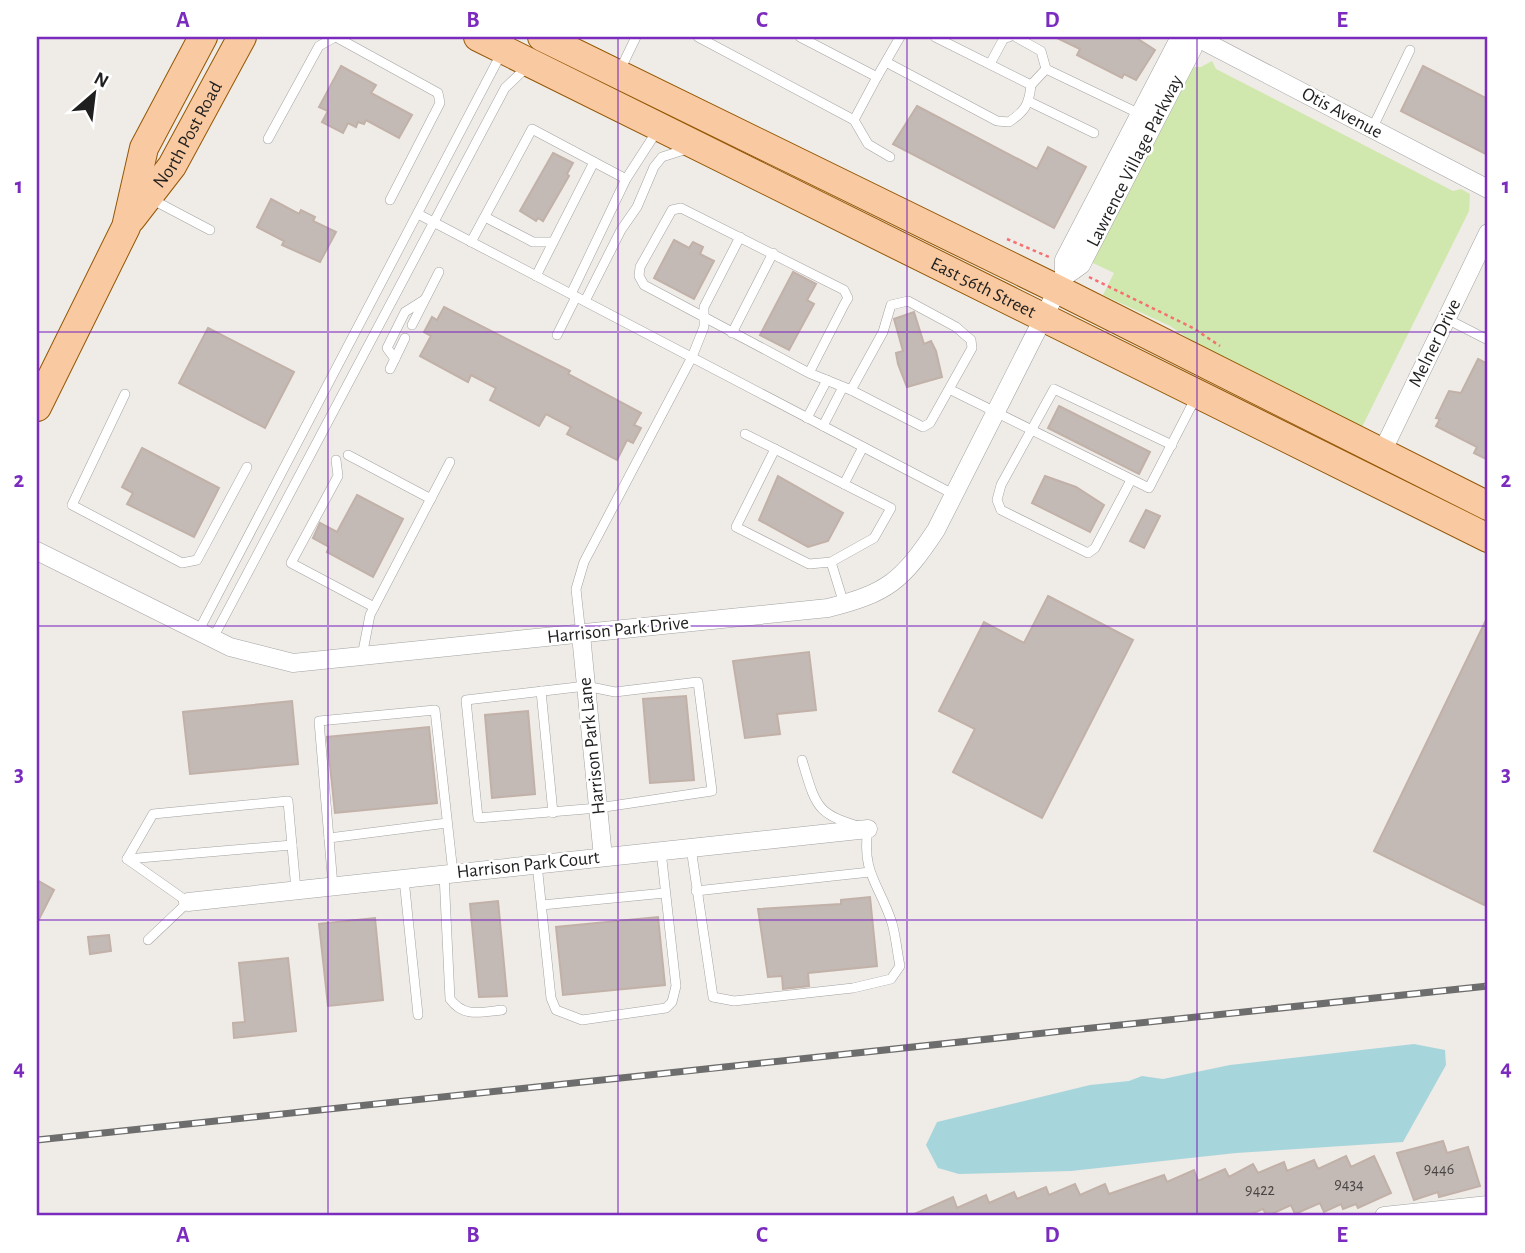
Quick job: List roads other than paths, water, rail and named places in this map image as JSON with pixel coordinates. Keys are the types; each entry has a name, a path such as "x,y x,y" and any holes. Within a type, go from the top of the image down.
{"main road":[{"name":"North Post Road","path":"126,227 144,148 202,37"},
{"name":"North Post Road","path":"37,407 126,227 193,130 242,37"},
{"name":"East 56th Street","path":"478,37 699,146 1054,295 1207,397 1488,538"},
{"name":"East 56th Street","path":"542,37 773,151 1054,295 1382,452 1488,506"},
{"path":"532,63 544,60 558,62 605,84 612,82 617,74"},
{"path":"659,127 673,120 736,148 757,154 773,151"},
{"path":"1207,397 1367,461 1382,452"}],"street":[{"name":"Lawrence Village Parkway","path":"1054,295 1064,260 1179,39 1184,37"},
{"name":"Lawrence Village Parkway","path":"1054,295 1081,265 1193,48 1194,37"},
{"name":"Otis Avenue","path":"1194,37 1488,189"},
{"name":"Melner Drive","path":"1382,452 1488,233"},
{"name":"Harrison Park Drive","path":"37,551 205,636 254,655 293,663 580,635 828,608 844,604 883,590 914,564 955,495 1054,295"},
{"name":"Harrison Park Lane","path":"580,635 603,857"},
{"name":"Harrison Park Court","path":"188,902 868,829"},
{"path":"1391,1216 1488,1205"}],"lane":[{"path":"268,139 319,46 336,37 438,93 440,103 390,200"},
{"path":"617,74 636,37"},
{"path":"698,37 854,120 868,144 890,157"},
{"path":"800,37 877,77"},
{"path":"854,120 900,37"},
{"path":"936,37 954,41 990,64 1031,85"},
{"path":"990,64 1004,38 1009,37"},
{"path":"1016,37 1041,51 1046,69 1140,114"},
{"path":"205,636 504,49"},
{"path":"1372,129 1410,50"},
{"path":"886,62 997,121 1009,122 1024,112 1030,102 1031,85 1046,69"},
{"path":"205,636 436,223 505,88 532,63"},
{"path":"1030,102 1094,133"},
{"path":"577,297 626,179 659,127"},
{"path":"471,242 532,129 626,179"},
{"path":"556,335 577,297 637,207 654,167 662,157 699,146"},
{"path":"536,276 594,162"},
{"path":"148,197 210,230"},
{"path":"808,373 848,298 845,290 681,208 672,210 640,267 639,276 644,285 808,373 847,388 923,427 930,423 972,348 971,340 956,327 908,301 891,305 883,332 847,388 823,426"},
{"path":"418,214 955,495"},
{"path":"485,216 533,242 553,242"},
{"path":"580,635 576,590 584,562 692,357 705,318 704,307 740,237"},
{"path":"732,333 773,253"},
{"path":"412,325 439,272"},
{"path":"396,359 387,348 405,312 424,300"},
{"path":"1447,319 1488,340"},
{"path":"390,369 405,338"},
{"path":"807,418 827,380"},
{"path":"949,389 1149,488 1172,445 1207,397"},
{"path":"1130,480 1095,548 1088,553 1001,510 998,500 1001,485 1028,430 1054,389 1172,445"},
{"path":"125,394 72,505 182,563 197,560 247,467"},
{"path":"745,434 775,449 891,508 874,538 831,562 809,564 736,527 775,449"},
{"path":"844,484 863,447"},
{"path":"348,455 431,499"},
{"path":"336,460 338,476 291,563 374,607"},
{"path":"362,656 374,607 450,462"},
{"path":"831,562 844,604"},
{"path":"698,681 712,791 598,808 478,818 466,700 586,686 615,692 698,681"},
{"path":"541,691 553,813"},
{"path":"333,886 319,720 435,710 447,823 450,999 457,1007 471,1014 502,1010"},
{"path":"691,848 713,997 734,1001 853,988 891,979 900,967 892,922 877,892 864,853 868,829 824,813 813,796 802,760"},
{"path":"127,859 153,814 288,801 296,890"},
{"path":"329,838 447,823"},
{"path":"127,859 292,845"},
{"path":"537,864 551,998 556,1010 582,1020 666,1008 672,1002 676,986 661,851"},
{"path":"127,859 188,902 148,940"},
{"path":"696,891 870,872"},
{"path":"404,878 418,1015"},
{"path":"542,905 666,893"}],"water":[{"path":"1414,1044 1445,1050 1446,1065 1403,1142 1236,1153 1071,1171 959,1174 938,1168 926,1145 937,1122 1090,1085 1129,1081 1142,1076 1163,1079 1230,1065"}],"railway":[{"path":"37,1140 1488,986"}]}
